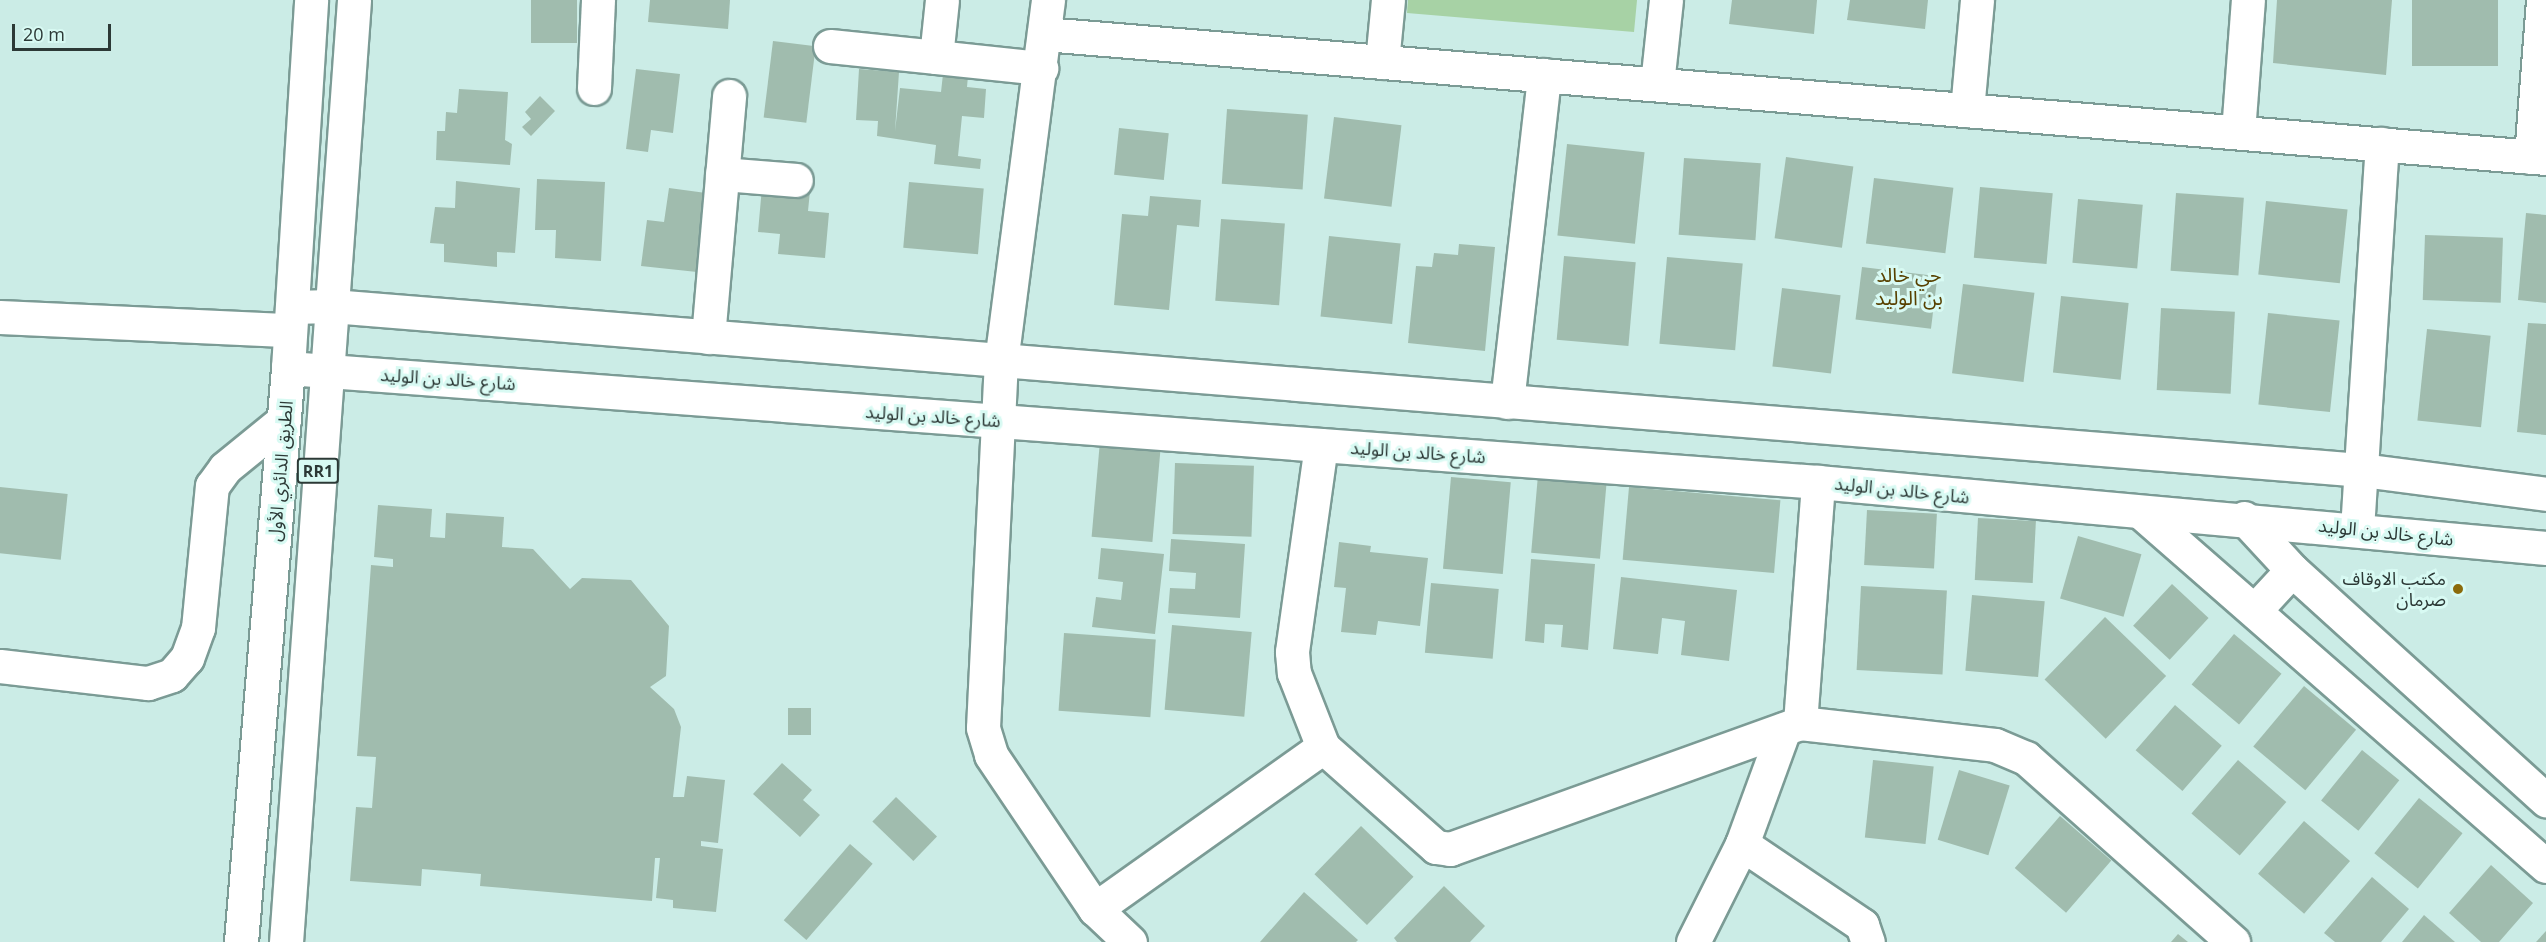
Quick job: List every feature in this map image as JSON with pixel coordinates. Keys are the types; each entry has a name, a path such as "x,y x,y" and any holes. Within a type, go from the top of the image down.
{"street":[{"name":"الطريق الدائري الأول","path":"241,942 288,368 311,0"},
{"name":"الطريق الدائري الأول","path":"286,942 354,0"},
{"path":"594,88 598,0"},
{"path":"936,57 942,0"},
{"path":"1048,0 1041,68 1001,360 982,728 986,744 1095,909 1130,942"},
{"path":"1382,62 1388,0"},
{"path":"1657,84 1666,0"},
{"path":"1967,110 1977,0"},
{"path":"2238,132 2248,0"},
{"path":"1044,34 2538,157 2543,0"},
{"path":"830,46 1041,68"},
{"path":"1507,402 1544,75"},
{"path":"708,337 729,96"},
{"path":"2357,529 2382,144"},
{"path":"722,174 796,180"},
{"path":"0,317 291,318 332,306 2362,470 2546,494"},
{"name":"شارع خالد بن الوليد","path":"288,368 1818,482 2143,514 2244,518 2546,548"},
{"path":"0,666 148,683 172,675 186,658 198,628 212,486 225,468 284,420"},
{"path":"1321,445 1292,663 1323,747 1443,849 1792,726 1995,745 2016,751 2233,942"},
{"path":"1693,942 1742,844 1792,726 1818,482"},
{"path":"2143,514 2546,866"},
{"path":"2244,518 2292,570 2546,800"},
{"path":"2255,610 2292,570"},
{"path":"1095,909 1323,747"},
{"path":"1742,844 1862,925 1869,942"}],"green space":[{"path":"1408,0 1637,0 1634,32 1407,13"}],"building":[{"path":"531,0 577,0 577,43 531,43"},
{"path":"650,0 730,0 728,29 648,22"},
{"path":"1732,0 1817,0 1814,34 1729,24"},
{"path":"1850,0 1928,0 1925,29 1847,20"},
{"path":"2277,0 2392,0 2386,75 2273,63"},
{"path":"2412,0 2498,0 2498,66 2412,66"},
{"path":"773,41 816,46 806,123 764,117"},
{"path":"636,69 680,74 673,133 651,130 648,152 626,149"},
{"path":"859,69 899,72 895,131 900,88 941,92 943,74 968,76 967,87 986,89 984,118 962,116 958,156 981,159 980,169 934,164 936,145 877,136 878,121 856,120"},
{"path":"459,89 508,92 505,140 512,144 510,165 436,160 437,131 445,131 446,112 457,113"},
{"path":"540,96 555,111 531,136 522,127 531,119 525,112"},
{"path":"1227,109 1308,115 1303,189 1222,184"},
{"path":"1334,117 1401,125 1391,207 1324,198"},
{"path":"1119,128 1169,133 1164,180 1114,175"},
{"path":"1567,144 1645,152 1635,244 1557,235"},
{"path":"1786,157 1853,166 1842,248 1775,238"},
{"path":"1684,158 1761,163 1755,240 1679,235"},
{"path":"1874,178 1953,188 1945,253 1866,244"},
{"path":"537,179 605,182 601,261 555,258 556,230 535,230"},
{"path":"456,181 520,188 515,253 497,252 497,267 444,262 444,244 430,243 435,207 455,208"},
{"path":"909,182 984,189 978,254 903,248"},
{"path":"762,187 810,191 808,211 829,213 825,258 778,254 780,234 758,232"},
{"path":"1980,187 2053,193 2047,264 1974,258"},
{"path":"669,188 706,193 697,272 641,266 647,220 664,222"},
{"path":"2176,193 2244,198 2238,276 2171,271"},
{"path":"1150,196 1201,200 1199,227 1177,225 1169,310 1114,305 1122,214 1148,216"},
{"path":"2078,199 2143,205 2137,268 2072,263"},
{"path":"2266,201 2348,210 2340,283 2258,275"},
{"path":"2526,213 2546,215 2546,303 2518,300"},
{"path":"1221,219 1285,223 1279,305 1215,301"},
{"path":"2425,235 2503,238 2501,303 2423,300"},
{"path":"1329,236 1401,244 1392,324 1321,317"},
{"path":"1459,244 1495,247 1485,351 1408,343 1416,266 1432,267 1434,253 1458,255"},
{"path":"1564,256 1636,262 1628,346 1557,340"},
{"path":"1667,257 1743,264 1735,350 1659,344"},
{"path":"1862,267 1937,276 1931,329 1856,320"},
{"path":"1963,284 2034,293 2023,382 1952,373"},
{"path":"1782,288 1841,295 1831,374 1772,366"},
{"path":"2061,296 2129,303 2121,380 2053,373"},
{"path":"2161,308 2235,312 2231,394 2157,390"},
{"path":"2268,313 2340,321 2330,412 2258,404"},
{"path":"2528,323 2546,324 2546,435 2517,432"},
{"path":"2427,329 2491,336 2481,427 2417,420"},
{"path":"1100,441 1161,446 1152,542 1092,537"},
{"path":"1175,463 1254,466 1251,537 1173,534"},
{"path":"1538,475 1607,481 1600,559 1531,553"},
{"path":"1451,477 1511,482 1503,574 1443,569"},
{"path":"0,487 68,494 61,560 0,553"},
{"path":"1629,487 1780,500 1774,573 1623,560"},
{"path":"378,505 432,509 430,537 445,538 446,513 504,517 502,547 533,549 570,589 582,578 631,580 669,626 666,676 650,687 674,709 681,727 673,797 684,797 687,776 725,780 718,843 701,841 701,846 723,849 716,912 673,908 673,900 656,898 660,858 655,858 652,901 480,886 481,874 422,869 421,886 350,881 356,807 372,808 376,757 357,756 371,565 393,567 393,559 374,557"},
{"path":"1867,510 1937,514 1934,569 1864,565"},
{"path":"1978,518 2036,521 2033,583 1975,580"},
{"path":"2078,536 2141,554 2124,617 2060,598"},
{"path":"1171,539 1245,544 1240,618 1168,613 1170,588 1195,589 1196,573 1169,571"},
{"path":"1339,542 1371,546 1370,552 1428,558 1420,626 1378,621 1376,635 1341,632 1346,588 1334,587"},
{"path":"1101,548 1164,554 1155,634 1092,627 1096,597 1121,600 1123,582 1098,579"},
{"path":"1531,559 1595,564 1588,650 1561,647 1563,625 1545,624 1544,643 1525,641"},
{"path":"1621,577 1737,590 1729,661 1681,655 1685,621 1662,618 1658,654 1613,649"},
{"path":"1431,583 1499,589 1493,659 1425,653"},
{"path":"2172,584 2209,618 2170,660 2133,626"},
{"path":"1861,586 1947,591 1942,674 1857,670"},
{"path":"1972,595 2045,601 2038,677 1965,671"},
{"path":"2105,617 2166,676 2106,739 2045,680"},
{"path":"1172,625 1252,632 1244,717 1165,710"},
{"path":"1064,633 1156,639 1150,717 1059,711"},
{"path":"2234,634 2281,674 2239,724 2192,685"},
{"path":"2304,686 2356,730 2305,790 2253,747"},
{"path":"2175,705 2222,746 2182,791 2136,750"},
{"path":"788,708 811,708 811,735 788,735"},
{"path":"2362,750 2399,780 2358,831 2321,801"},
{"path":"1873,760 1934,766 1926,844 1865,838"},
{"path":"2238,760 2286,802 2240,856 2191,814"},
{"path":"782,763 812,790 803,800 820,815 800,837 753,794"},
{"path":"1959,770 2010,785 1988,855 1938,840"},
{"path":"896,797 937,837 913,861 872,821"},
{"path":"2419,798 2463,833 2418,888 2374,853"},
{"path":"2060,816 2111,861 2066,913 2015,868"},
{"path":"2304,821 2350,861 2304,914 2258,874"},
{"path":"1361,826 1414,877 1367,925 1314,874"},
{"path":"850,844 873,864 806,940 784,920"},
{"path":"2491,865 2533,903 2499,942 2481,942 2449,913"},
{"path":"2372,877 2409,909 2381,942 2335,942 2324,933"},
{"path":"1444,886 1485,926 1470,942 1397,942 1394,938"},
{"path":"1304,892 1358,940 1356,942 1260,942"},
{"path":"2424,915 2455,942 2402,942"},
{"path":"2546,931 2546,942 2536,942"},
{"path":"2178,934 2188,942 2171,942"}],"place":[{"name":"مكتب الاوقاف صرمان","path":"2458,589"}],"district":[{"name":"حي خالد بن الوليد","path":"1909,286"}]}
